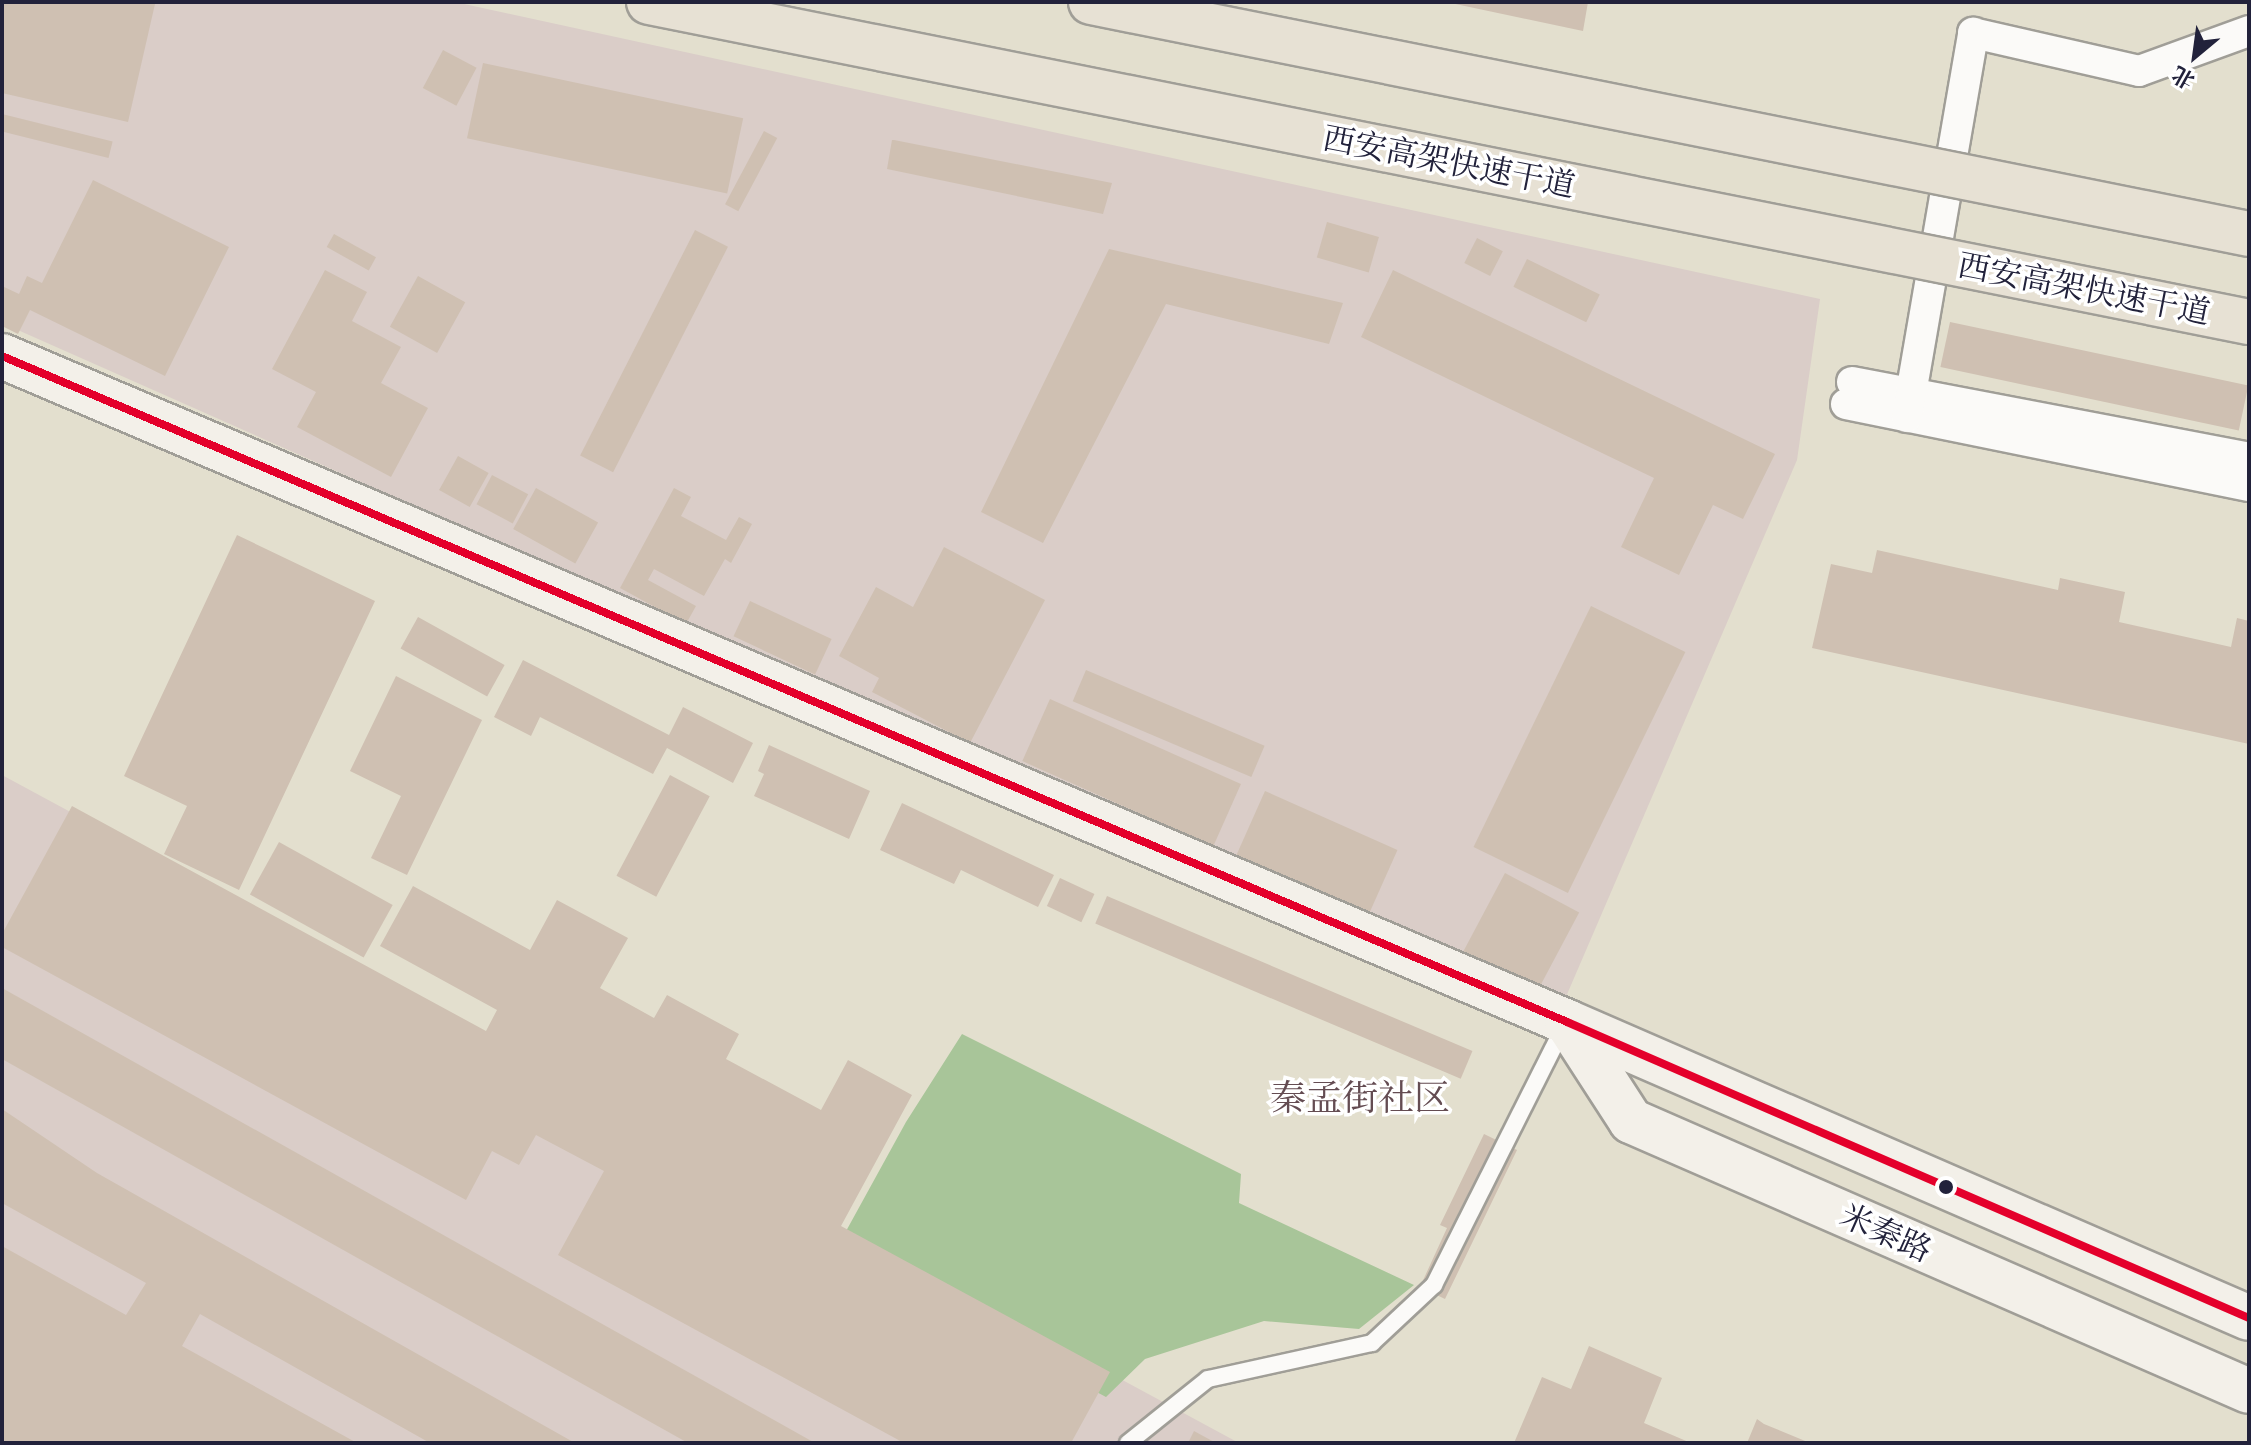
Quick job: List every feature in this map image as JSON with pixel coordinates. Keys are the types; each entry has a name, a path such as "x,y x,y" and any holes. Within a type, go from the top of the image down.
{"highway":[{"name":"西安高架快速干道","path":"649,2 2249,322"},
{"path":"1091,2 2249,234"}],"street":[{"path":"1909,405 1973,33 2139,71 2249,31"},
{"name":"米秦路","path":"2,356 1567,1022 2249,1318"},
{"path":"1849,393 2249,486"},
{"path":"1909,405 2249,458"},
{"name":"米秦路","path":"1567,1022 1631,1121 2249,1391"},
{"path":"1893,1237 1922,1176"}],"lane":[{"path":"1128,1443 1208,1379 1372,1343 1434,1285 1567,1022"}],"shaded area":[{"path":"2,2 455,2 1820,299 1797,460 1559,1013 2,323"},
{"path":"2,775 1239,1443 2,1443"}],"green space":[{"path":"962,1034 1241,1174 1239,1203 1414,1285 1359,1329 1264,1321 1145,1359 1106,1397 834,1253 906,1122"}],"building":[{"path":"2,2 155,4 128,122 2,93"},
{"path":"1446,2 1588,2 1583,31"},
{"path":"443,50 477,68 456,106 423,88"},
{"path":"483,63 743,118 727,194 467,138"},
{"path":"2,114 113,142 109,158 2,132"},
{"path":"764,131 777,138 738,211 725,204"},
{"path":"892,140 1112,183 1103,214 887,169"},
{"path":"93,180 229,247 165,376 30,310 18,334 2,326 2,286 19,294 27,276 42,283"},
{"path":"1327,222 1379,237 1369,272 1317,258"},
{"path":"695,230 728,247 613,472 580,455"},
{"path":"334,234 376,257 369,270 327,247"},
{"path":"1477,238 1503,251 1490,276 1464,263"},
{"path":"1109,249 1343,303 1329,344 1166,304 1043,543 981,512"},
{"path":"1527,259 1600,295 1586,322 1513,287"},
{"path":"325,270 367,292 352,321 401,347 381,383 428,408 391,477 297,427 316,392 272,369"},
{"path":"1393,270 1775,454 1743,519 1713,505 1679,575 1621,547 1654,478 1361,337"},
{"path":"418,276 465,302 437,353 390,327"},
{"path":"1950,322 2248,385 2239,430 1940,367"},
{"path":"458,456 489,473 470,507 439,490"},
{"path":"492,475 528,494 513,523 477,504"},
{"path":"536,488 598,522 575,564 513,529"},
{"path":"674,488 691,497 681,516 726,540 739,517 752,524 731,563 725,559 704,596 654,569 648,580 696,606 686,624 620,588"},
{"path":"237,535 375,601 239,890 164,854 187,806 124,776"},
{"path":"944,547 1045,600 970,743 872,692 879,678 839,656 876,587 913,607"},
{"path":"1877,550 2058,590 2060,578 2125,592 2119,622 2231,647 2237,618 2249,621 2249,744 1812,648 1831,564 1872,573"},
{"path":"750,601 832,639 815,674 734,636"},
{"path":"1591,606 1685,652 1568,893 1474,847"},
{"path":"418,617 505,665 487,696 401,648"},
{"path":"523,660 669,735 683,707 753,743 733,783 667,748 653,774 540,717 531,736 494,717"},
{"path":"1086,670 1265,746 1251,777 1073,701"},
{"path":"396,676 482,720 407,875 371,858 401,796 350,771"},
{"path":"1050,699 1241,784 1213,846 1022,761"},
{"path":"769,745 870,791 849,839 754,796 764,774 758,771"},
{"path":"670,775 710,796 656,897 616,876"},
{"path":"1265,791 1397,850 1369,915 1236,856"},
{"path":"902,803 1054,875 1038,907 961,870 954,884 880,850"},
{"path":"72,806 486,1031 497,1010 380,946 413,886 530,950 557,900 628,938 600,988 654,1018 667,995 739,1034 726,1059 821,1110 848,1060 912,1095 841,1226 1110,1372 1071,1443 904,1443 558,1255 604,1171 536,1135 519,1165 492,1151 466,1200 2,947 2,934"},
{"path":"279,842 393,905 364,958 250,894"},
{"path":"1505,873 1579,912 1537,992 1463,952"},
{"path":"1060,878 1094,894 1081,922 1047,906"},
{"path":"1107,896 1472,1051 1461,1079 1095,924"},
{"path":"2,988 815,1443 688,1443 2,1059"},
{"path":"2,1109 97,1173 575,1443 430,1443 200,1314 182,1346 357,1443 2,1443 2,1246 126,1315 146,1283 2,1203"},
{"path":"1484,1134 1517,1150 1445,1299 1420,1287 1447,1228 1440,1225"},
{"path":"1589,1346 1662,1378 1644,1423 1691,1443 1514,1443 1542,1377 1571,1389"},
{"path":"1757,1419 1764,1424 1810,1443 1747,1443"},
{"path":"1194,1431 1216,1443 1188,1443"}],"transit line":[{"path":"2,356 1567,1022 2249,1318"}],"district":[{"name":"秦孟街社区","path":"1360,1098"}]}
